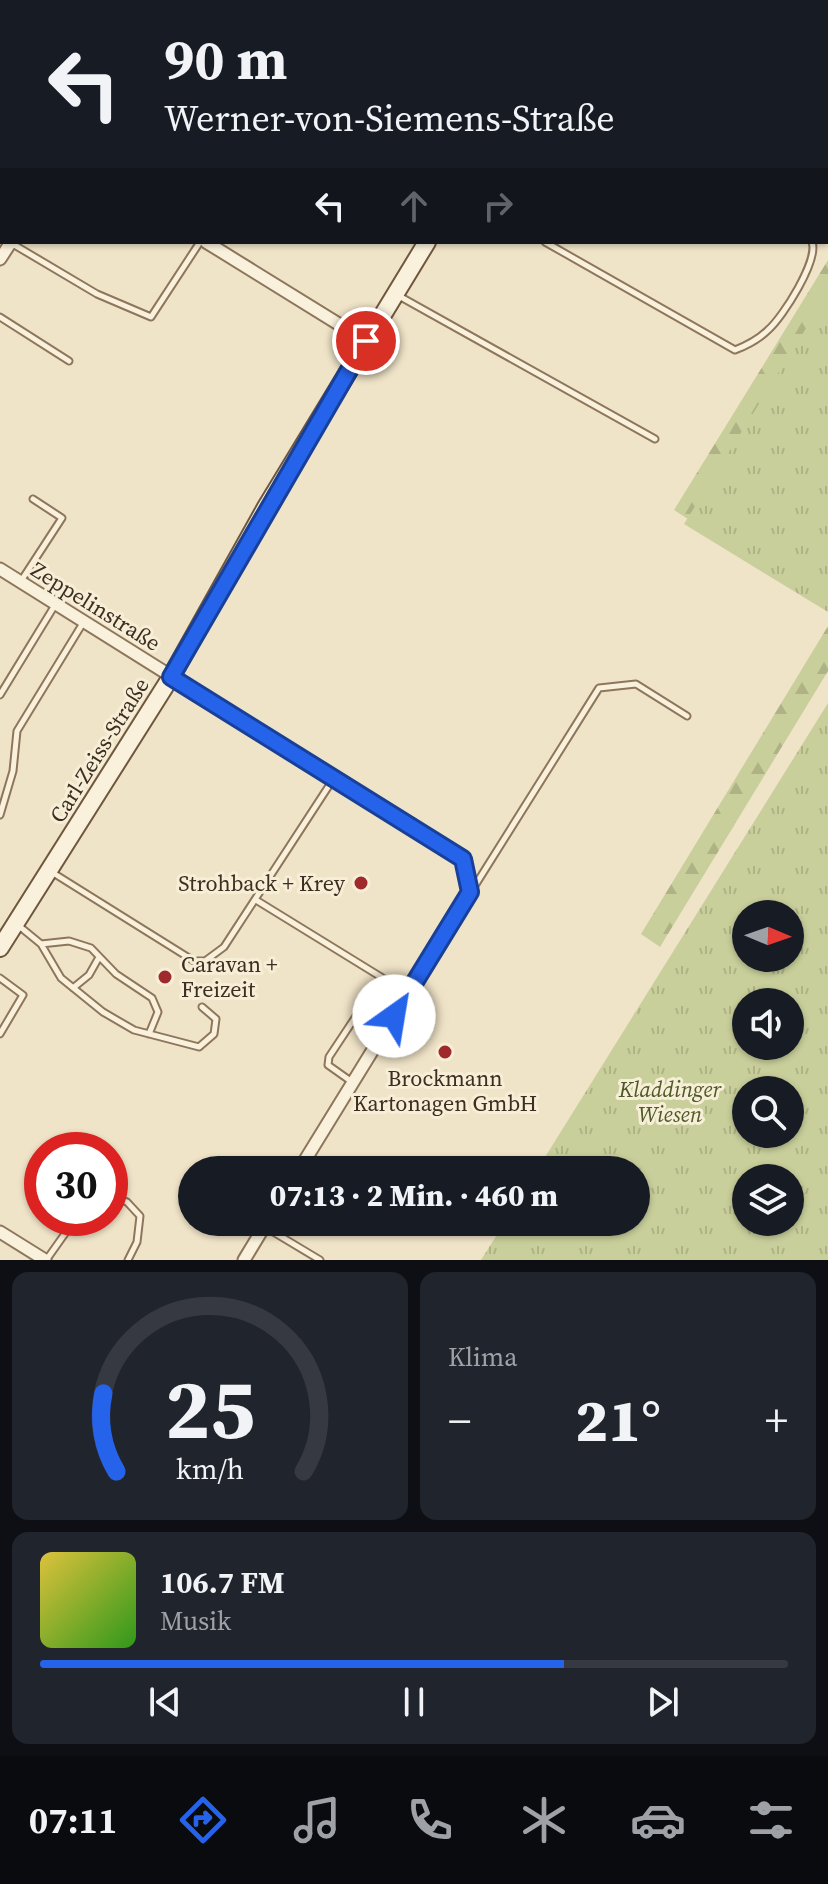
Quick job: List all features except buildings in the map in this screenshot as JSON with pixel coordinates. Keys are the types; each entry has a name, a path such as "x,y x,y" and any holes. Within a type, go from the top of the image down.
{"main road":[{"name":"Carl-Zeiss-Straße","path":"0,948 171,677 426,244"}],"street":[{"path":"209,244 366,341"},
{"name":"Zeppelinstraße","path":"0,569 463,859 470,892"},
{"path":"308,1156 470,892"},
{"path":"0,1232 46,1260"},
{"path":"248,1258 260,1236"}],"lane":[{"path":"13,244 97,294 151,317 199,244"},
{"path":"549,244 735,350 754,342 771,328 813,260 812,244"},
{"path":"395,294 655,439"},
{"path":"0,317 69,361"},
{"path":"20,582 62,518 33,499"},
{"path":"0,695 56,604"},
{"path":"0,815 13,771 17,731 84,622"},
{"path":"470,892 599,688 636,684 687,716"},
{"path":"50,870 194,961 205,961 224,947 334,778"},
{"path":"256,900 408,993"},
{"path":"15,923 41,944 51,964 73,988 103,1012 134,1030 199,1047 214,1034 216,1019 202,1007"},
{"path":"41,944 69,941 91,948 98,959 152,998 158,1012 149,1034"},
{"path":"73,988 89,975 98,959"},
{"path":"0,978 23,995 0,1034"},
{"path":"353,1082 328,1065 329,1057 366,1001 386,980"},
{"path":"128,1203 140,1216 137,1242 128,1260"},
{"path":"46,1260 63,1236"},
{"path":"284,1236 320,1260"}],"green space":[{"path":"828,260 828,610 674,510"},
{"path":"828,293 828,612 684,524"},
{"path":"828,626 828,671 660,947 641,934"},
{"name":"Kladdinger Wiesen","path":"828,703 828,1260 481,1260 496,1236 650,1236 650,1156 546,1156"}],"place":[{"name":"Strohback + Krey","path":"361,883"},
{"name":"Caravan + Freizeit","path":"165,977"},
{"name":"Brockmann Kartonagen GmbH","path":"445,1052"}],"route":[{"path":"366,341 266,507 171,677 463,859 470,892 394,1016"}]}
